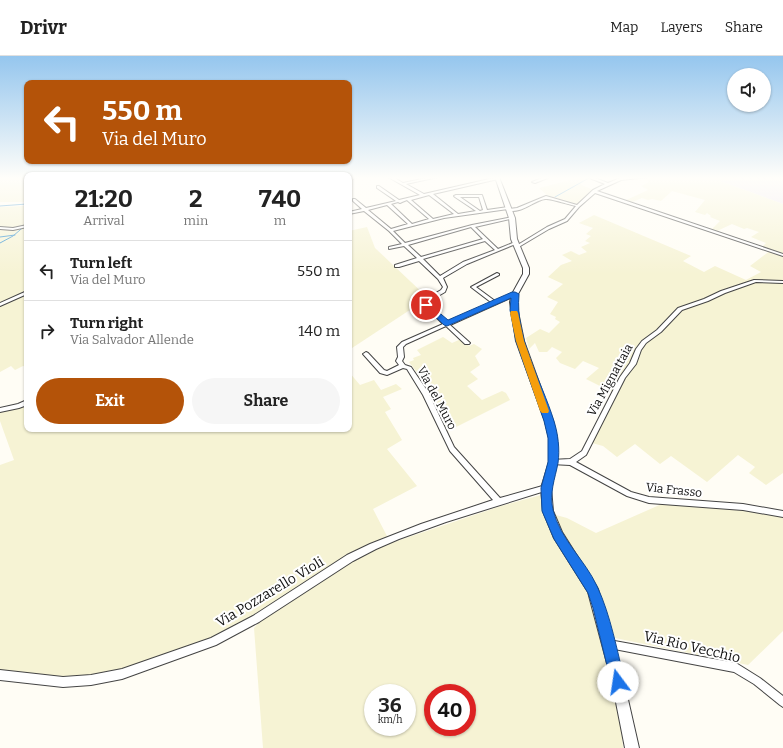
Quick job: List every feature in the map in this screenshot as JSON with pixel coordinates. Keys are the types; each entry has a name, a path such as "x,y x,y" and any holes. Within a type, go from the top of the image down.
{"street":[{"path":"352,212 365,209"},
{"path":"366,209 421,258 440,278 445,287 443,291 426,302 426,305 467,342"},
{"path":"394,209 411,225"},
{"path":"420,209 432,220"},
{"path":"450,209 457,215"},
{"path":"390,248 472,226 517,209"},
{"path":"440,278 465,263 497,250 516,245 566,220 575,209"},
{"path":"648,209 783,255"},
{"path":"390,230 478,211 485,210 510,212"},
{"path":"510,212 516,245 525,264 526,274 515,294 513,310 520,341 553,438 553,462 546,488 548,511 558,535 592,589 609,644 632,748"},
{"path":"472,226 497,250"},
{"path":"0,228 13,229 24,227"},
{"path":"397,266 486,239"},
{"path":"494,302 473,287 497,274"},
{"name":"Via Mignattaia","path":"571,462 584,453 623,377 633,364 638,350 644,342 659,331 680,309 756,281 783,282"},
{"path":"0,305 24,293"},
{"name":"Via del Muro","path":"499,502 452,449 426,394 409,368 403,366 399,361 401,357 401,345 447,323 515,294"},
{"path":"366,354 382,372 387,373 403,366"},
{"path":"0,410 24,403"},
{"path":"553,462 571,462"},
{"name":"Via Frasso","path":"571,462 629,494 649,500 743,507 783,514"},
{"name":"Via Pozzarello Violi","path":"0,675 63,682 91,680 122,674 170,658 213,642 256,619 350,558 398,536 546,488"},
{"name":"Via Rio Vecchio","path":"609,644 736,668 757,681 783,702"}],"shaded area":[{"path":"0,209 24,209 24,366 15,370 11,366 0,372"},
{"path":"697,209 783,209 783,473 766,485 749,473 755,467 738,455 707,482 671,456 660,464 635,444 617,457 603,446 592,443 616,394 586,379 599,368 583,361 575,369 560,363 556,358 562,352 552,347 547,352 539,352 535,343 529,349 526,338 540,329 549,333 560,322 555,319 556,317 550,314 558,302 547,297 563,284 548,277 561,265 572,261 562,255 571,251 579,255 587,252 581,247 590,243 585,241 591,236 586,234 593,228 579,223 594,215 691,256 683,261 704,272 715,266 746,280 761,272 750,266 771,250 763,246 766,243 751,237 759,232 747,228 744,229 732,224 717,231 712,229 720,221 710,217 711,216 707,213 705,215 695,212"},
{"path":"367,227 375,248 428,298 352,348 352,230"},
{"path":"443,337 452,343 461,339 469,346 474,344 482,349 475,356 480,365 470,372 478,379 467,386 482,400 502,391 506,393 510,400 446,432 441,416 430,395 431,391 409,362 414,360 413,358 421,355 417,350"},
{"path":"352,376 360,385 374,380 381,390 396,384 402,389 383,397 391,409 385,412 402,440 387,449 417,486 373,509 388,538 253,619 202,644 113,673 90,677 61,678 0,672 0,465 14,460 0,421 0,411 24,405 24,432 352,432"},
{"path":"541,495 545,512 567,518 596,533 664,503 735,509 783,517 783,631 748,665 600,635 620,714 623,748 263,748 254,628 260,621 361,555 391,543 501,506"}],"waterway":[{"path":"14,235 24,227"},
{"path":"0,237 14,235"},
{"path":"0,243 14,235"}],"slow traffic":[{"path":"514,313 520,341 545,411"}],"route":[{"path":"426,305 447,323 515,294 513,310 520,341 549,421 553,438 553,462 546,488 548,511 558,535 592,589 600,608 618,682"}]}
